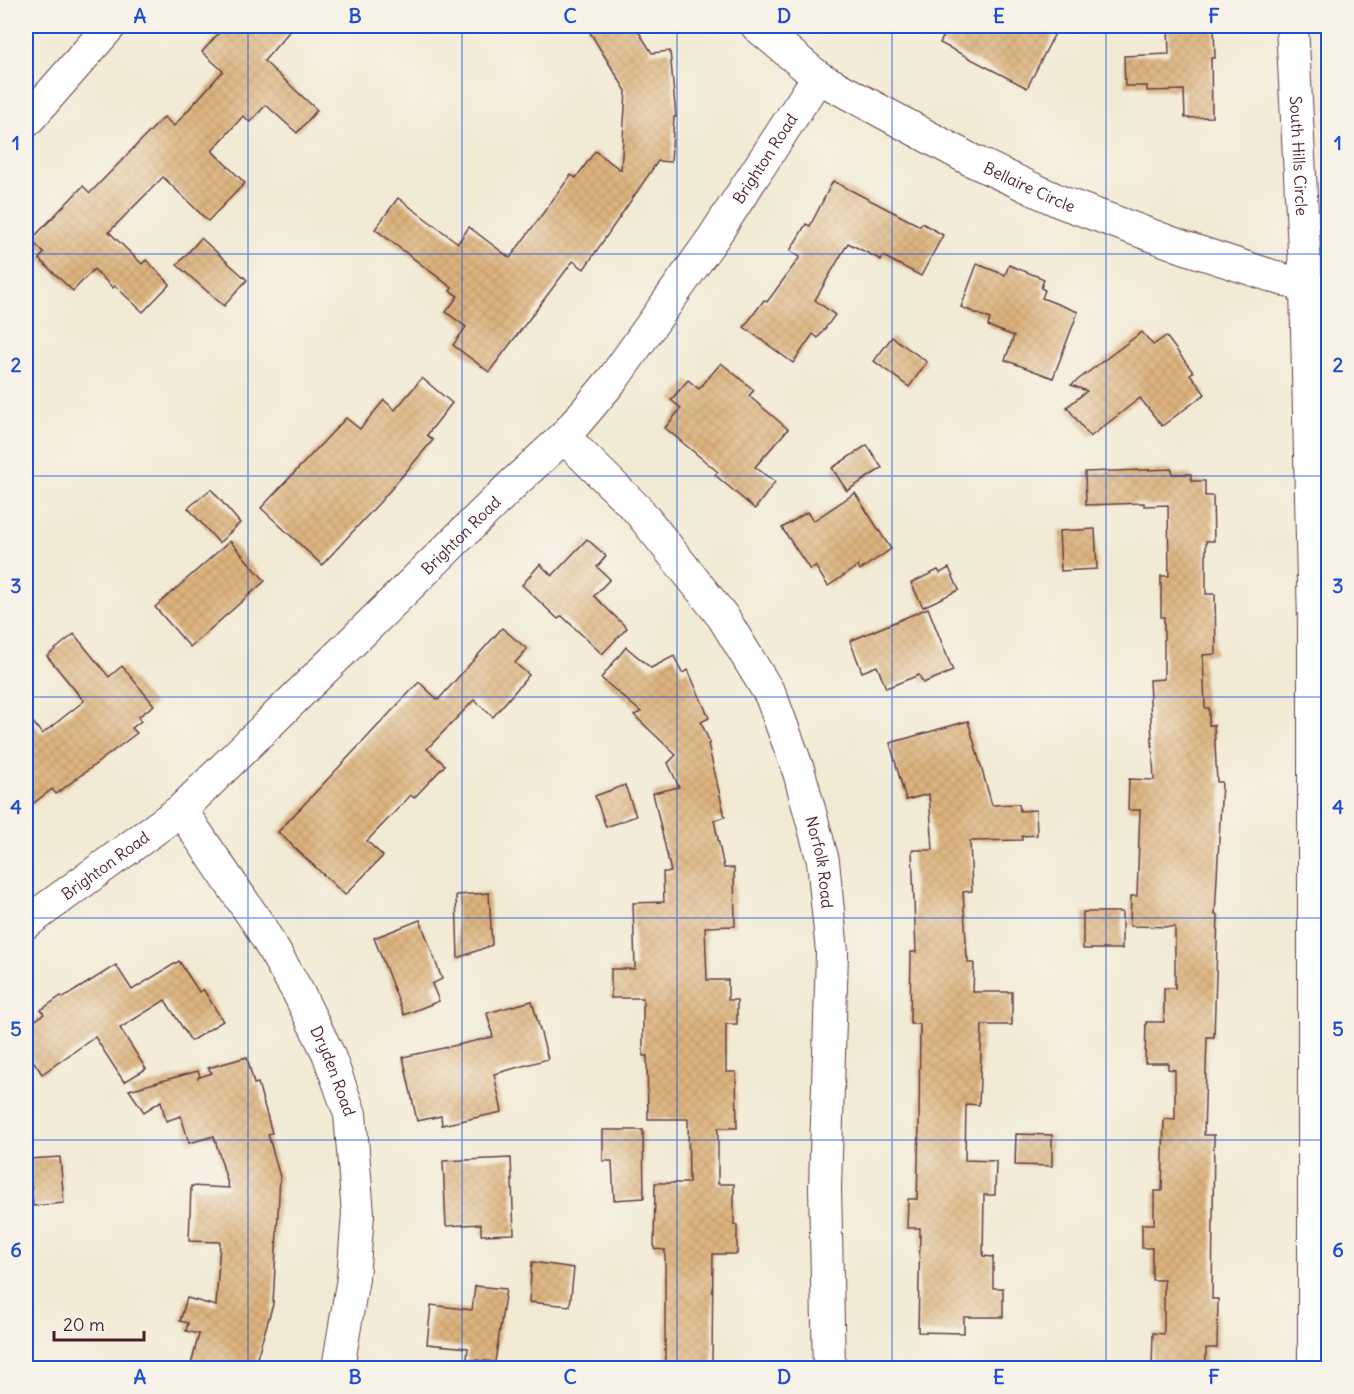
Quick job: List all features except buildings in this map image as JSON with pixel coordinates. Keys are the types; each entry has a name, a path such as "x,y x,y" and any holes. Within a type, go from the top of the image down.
{"street":[{"path":"26,122 110,26"},
{"name":"Bellaire Circle","path":"757,26 818,77 971,160 1061,202 1186,248 1317,289"},
{"name":"South Hills Circle","path":"1292,26 1317,289 1314,623 1314,1368"},
{"name":"Brighton Road","path":"26,923 181,810 564,437 620,370 713,238 818,77"},
{"name":"Norfolk Road","path":"564,437 638,510 723,617 771,696 802,783 823,861 832,952 825,1188 829,1368"},
{"name":"Dryden Road","path":"181,810 259,925 298,992 328,1053 350,1114 358,1214 353,1278 338,1368"}]}
